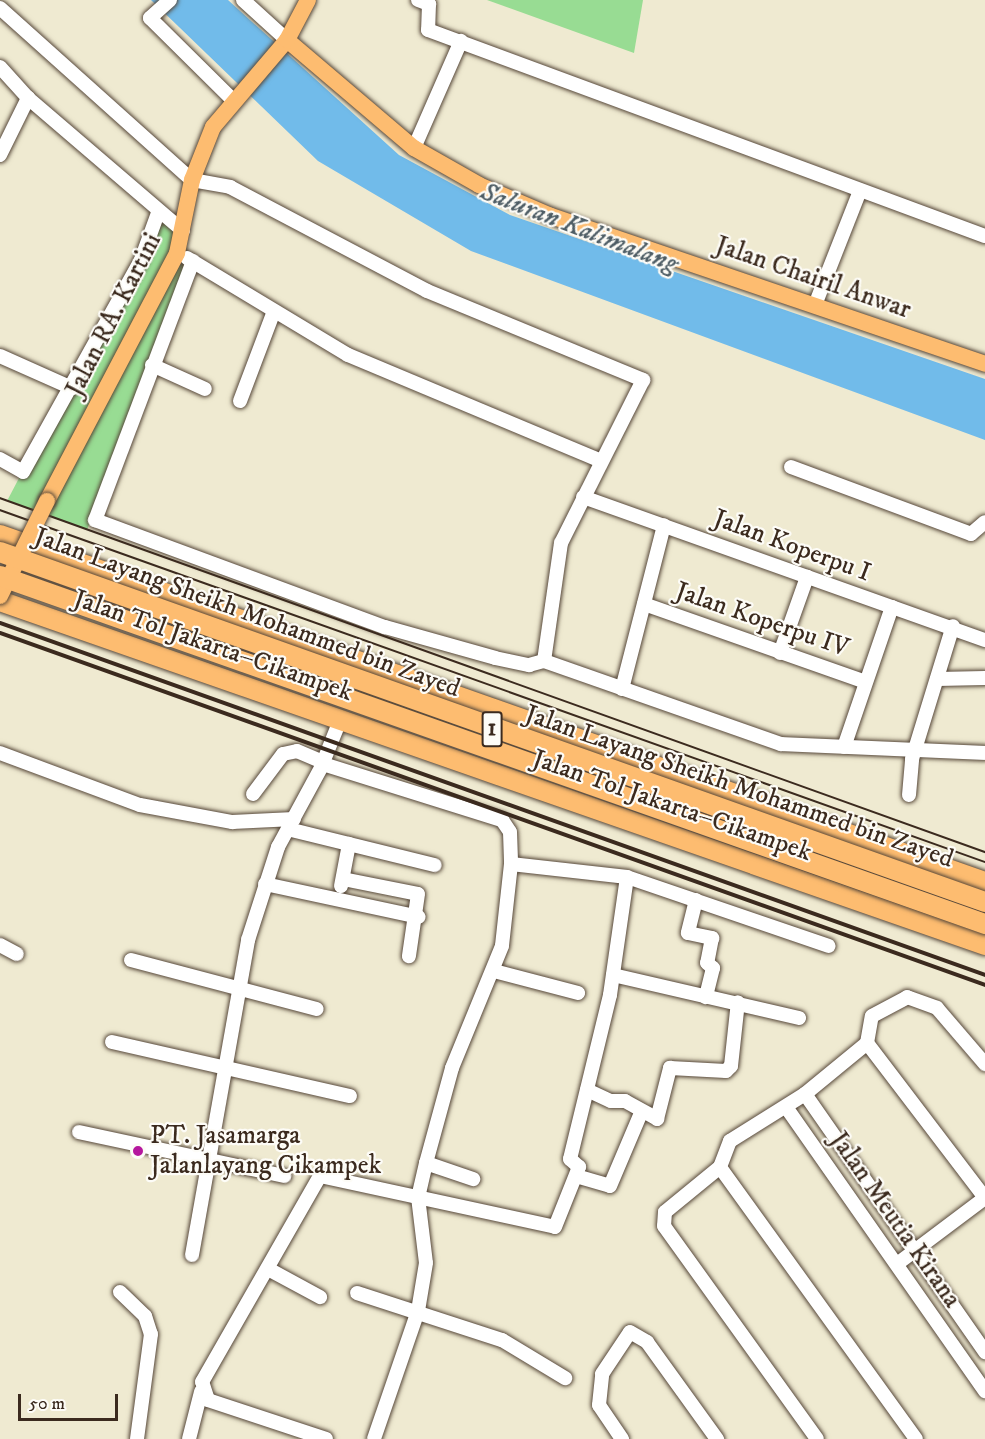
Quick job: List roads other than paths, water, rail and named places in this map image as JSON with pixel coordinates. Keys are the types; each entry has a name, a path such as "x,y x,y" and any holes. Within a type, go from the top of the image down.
{"highway":[{"name":"Jalan Tol Jakarta–Cikampek","path":"0,535 985,882"},
{"name":"Jalan Layang Sheikh Mohammed bin Zayed","path":"0,552 985,902"},
{"name":"Jalan Layang Sheikh Mohammed bin Zayed","path":"0,576 985,924"},
{"name":"Jalan Tol Jakarta–Cikampek","path":"0,602 341,718 985,945"}],"main road":[{"name":"Jalan RA. Kartini","path":"0,596 177,253 192,180 213,128 235,99 285,43 308,0"},
{"name":"Jalan Chairil Anwar","path":"285,43 414,148 551,216 985,364"}],"street":[{"path":"170,0 150,18 235,99"},
{"path":"243,0 285,43"},
{"path":"418,0 429,4 428,30 985,236"},
{"path":"0,8 192,180 230,187 426,291 637,375 644,385 583,497 555,559 544,661"},
{"path":"414,148 461,41"},
{"path":"0,67 28,98 158,213 183,231"},
{"path":"0,155 28,98"},
{"path":"814,305 860,191"},
{"path":"0,459 23,472 72,388 141,260 158,213"},
{"path":"177,253 348,355 602,461"},
{"path":"193,261 95,520 385,627 495,658 529,664 544,661 781,744 916,748 985,753"},
{"path":"240,401 273,311"},
{"path":"0,356 72,388"},
{"path":"152,365 205,389"},
{"path":"791,467 971,534 985,522"},
{"name":"Jalan Koperpu I","path":"583,497 985,639"},
{"path":"622,689 664,525"},
{"path":"780,653 807,577"},
{"name":"Jalan Koperpu IV","path":"644,604 865,681"},
{"path":"844,747 892,607"},
{"path":"909,795 916,748 953,626"},
{"path":"937,679 985,678"},
{"path":"192,1255 224,1068 265,884 291,824 324,761 341,718"},
{"path":"252,794 283,754 297,751 502,820 510,831 509,910 494,971 452,1068 426,1163 418,1197 426,1263 418,1311 374,1439"},
{"path":"0,753 140,805 232,822 291,824 349,844 435,865"},
{"path":"339,900 349,844"},
{"path":"510,864 627,877 829,946"},
{"path":"189,1439 201,1392 320,1176 555,1227 579,1167 570,1160 613,975 627,877"},
{"path":"343,879 413,891 420,899 419,917 409,956"},
{"path":"265,884 419,917"},
{"path":"696,900 688,933 712,938 707,963 713,968 706,997"},
{"path":"0,945 17,954"},
{"path":"131,960 240,991 317,1009"},
{"path":"494,971 578,993"},
{"path":"613,975 706,997 738,1002 799,1018"},
{"path":"817,1439 664,1226 665,1212 720,1167 730,1141 805,1094 867,1043 872,1016 907,997 937,1008 985,1064"},
{"path":"587,1090 611,1101 625,1101 641,1113 657,1119 670,1068 726,1071 731,1066 738,1002"},
{"path":"112,1042 350,1096"},
{"path":"867,1043 985,1198 897,1264"},
{"name":"Jalan Meutia Kirana","path":"805,1094 985,1352"},
{"name":"Jalan Meutia Kirana","path":"786,1107 985,1391"},
{"path":"576,1176 610,1186 641,1113"},
{"path":"79,1132 284,1176"},
{"path":"426,1163 473,1179"},
{"path":"720,1167 916,1439"},
{"path":"270,1270 320,1297"},
{"path":"120,1293 145,1316 151,1334 137,1439"},
{"path":"357,1293 502,1340 565,1378"},
{"path":"622,1439 599,1406 602,1374 630,1332 647,1342 717,1439"},
{"path":"201,1392 208,1400 326,1439"}],"water":[{"path":"151,0 228,0 399,155 510,215 985,379 985,440 471,251 318,161"}],"tram line":[{"path":"0,498 985,852"},
{"path":"0,510 985,862"}],"railway":[{"path":"0,623 985,975"},
{"path":"0,633 985,985"}],"place":[{"name":"PT. Jasamarga Jalanlayang Cikampek","path":"138,1151"}],"water label":[{"name":"Saluran Kalimalang","path":"579,228"}]}
